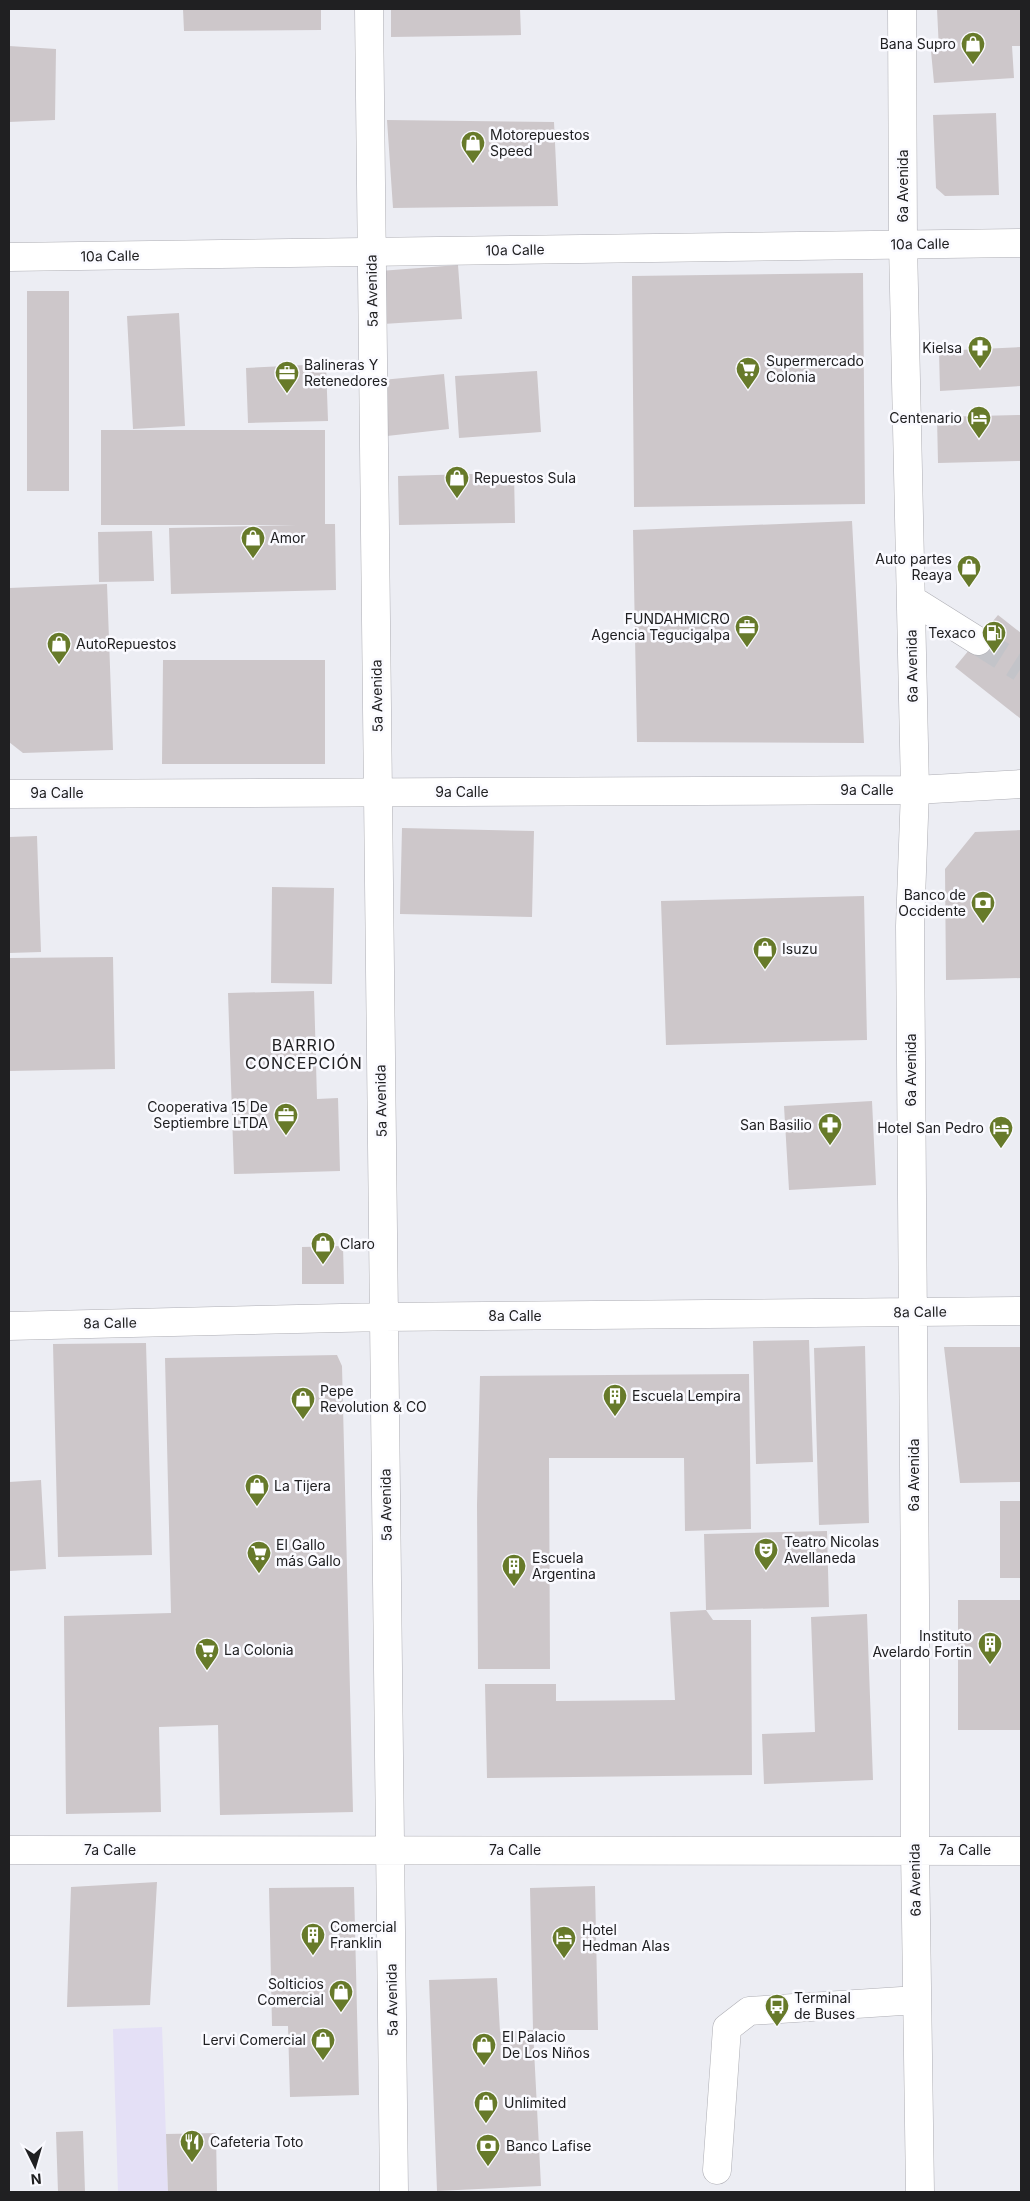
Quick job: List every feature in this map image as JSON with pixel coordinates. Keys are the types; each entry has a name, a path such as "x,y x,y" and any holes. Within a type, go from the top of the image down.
{"street":[{"name":"5a Avenida","path":"369,9 394,2192"},
{"name":"6a Avenida","path":"902,9 903,244 915,790 910,926 915,1850 920,2192"},
{"name":"10a Calle","path":"9,257 1021,243"},
{"path":"911,599 978,641"},
{"name":"9a Calle","path":"9,794 915,790 1021,784"},
{"name":"8a Calle","path":"9,1326 384,1317 913,1313 1021,1310"},
{"name":"7a Calle","path":"9,1850 1021,1850"},
{"path":"717,2170 727,2028 748,2011 917,2000"}],"shaded area":[{"path":"162,2027 168,2192 118,2192 113,2029"}],"building":[{"path":"183,9 321,9 321,30 184,31"},
{"path":"391,9 520,9 521,35 391,37"},
{"path":"937,9 1021,9 1021,46 1012,46 1014,78 934,83 931,51 939,50"},
{"path":"9,46 56,49 55,120 9,122"},
{"path":"996,113 999,195 945,196 936,188 933,115"},
{"name":"Motorepuestos Speed","path":"387,120 554,122 558,206 393,208"},
{"path":"458,265 462,319 383,324 380,271"},
{"name":"Supermercado Colonia","path":"863,273 865,504 634,507 632,276"},
{"path":"27,291 69,291 69,491 27,491"},
{"path":"179,313 185,426 133,429 127,316"},
{"name":"Kielsa","path":"1021,347 1021,386 940,391 939,351"},
{"name":"Balineras Y Retenedores","path":"326,364 328,421 248,423 246,368"},
{"path":"537,371 541,432 459,438 455,376"},
{"path":"444,374 449,429 387,436 382,380"},
{"name":"Centenario","path":"1021,415 1021,461 938,463 937,417"},
{"path":"101,430 325,430 325,524 335,524 336,590 171,594 169,528 296,525 101,525"},
{"name":"Repuestos Sula","path":"514,473 515,523 399,525 398,476"},
{"name":"FUNDAHMICRO Agencia Tegucigalpa","path":"852,521 864,743 637,742 633,530"},
{"path":"152,531 154,581 99,582 98,532"},
{"name":"AutoRepuestos","path":"107,584 113,750 23,753 9,742 9,588"},
{"name":"Texaco","path":"998,615 1021,633 1021,719 955,667"},
{"path":"163,660 325,660 325,764 162,764"},
{"path":"402,828 534,831 532,917 400,914"},
{"name":"Banco de Occidente","path":"1021,830 1021,978 946,980 945,869 975,832"},
{"path":"37,836 41,952 9,953 9,837"},
{"path":"272,887 334,888 332,984 271,983"},
{"name":"Isuzu","path":"864,896 867,1040 666,1045 661,901"},
{"path":"113,957 115,1069 9,1071 9,958"},
{"path":"314,991 317,1099 338,1098 340,1171 234,1174 228,993"},
{"name":"San Basilio","path":"872,1101 876,1185 789,1190 784,1106"},
{"name":"Claro","path":"343,1246 344,1284 302,1284 302,1247"},
{"path":"809,1340 813,1462 756,1464 753,1341"},
{"path":"146,1343 152,1555 58,1557 53,1344"},
{"path":"865,1346 869,1523 819,1525 814,1348"},
{"path":"944,1347 1021,1347 1021,1482 960,1483"},
{"path":"337,1355 342,1366 353,1812 220,1815 218,1725 159,1727 161,1812 66,1814 64,1616 171,1613 165,1358"},
{"name":"Escuela Lempira","path":"749,1374 751,1529 685,1531 684,1458 549,1458 550,1669 478,1669 477,1505 480,1376"},
{"path":"41,1480 46,1569 9,1571 9,1482"},
{"path":"1000,1501 1021,1501 1021,1578 1000,1578"},
{"name":"Teatro Nicolas Avellaneda","path":"827,1531 829,1607 706,1610 704,1534"},
{"name":"Instituto Avelardo Fortin","path":"958,1600 1021,1600 1021,1730 958,1730"},
{"path":"706,1610 713,1620 751,1620 752,1775 487,1778 485,1684 556,1684 556,1701 675,1700 670,1612"},
{"path":"867,1614 873,1780 764,1784 762,1734 815,1732 811,1617"},
{"path":"157,1882 150,2005 67,2007 71,1887"},
{"name":"Hotel Hedman Alas","path":"595,1886 598,2030 533,2030 530,1888"},
{"name":"Comercial Franklin","path":"354,1887 359,2095 290,2097 288,2026 272,2026 269,1888"},
{"path":"497,1978 500,2032 533,2030 541,2186 437,2191 429,1980"},
{"path":"83,2131 85,2192 58,2192 56,2132"},
{"name":"Cafeteria Toto","path":"216,2133 217,2192 168,2192 166,2134"}],"tunnel":[{"path":"978,641 1021,668"}],"place":[{"name":"Bana Supro","path":"973,65"},
{"name":"Motorepuestos Speed","path":"473,164"},
{"name":"Kielsa","path":"980,369"},
{"name":"Supermercado Colonia","path":"748,390"},
{"name":"Balineras Y Retenedores","path":"287,394"},
{"name":"Centenario","path":"979,439"},
{"name":"Repuestos Sula","path":"457,499"},
{"name":"Amor","path":"253,559"},
{"name":"Auto partes Reaya","path":"969,588"},
{"name":"FUNDAHMICRO Agencia Tegucigalpa","path":"747,648"},
{"name":"Texaco","path":"994,654"},
{"name":"AutoRepuestos","path":"59,665"},
{"name":"Banco de Occidente","path":"983,924"},
{"name":"Isuzu","path":"765,970"},
{"name":"Cooperativa 15 De Septiembre LTDA","path":"286,1136"},
{"name":"San Basilio","path":"830,1146"},
{"name":"Hotel San Pedro","path":"1001,1149"},
{"name":"Claro","path":"323,1265"},
{"name":"Escuela Lempira","path":"615,1417"},
{"name":"Pepe Revolution & CO","path":"303,1420"},
{"name":"La Tijera","path":"257,1507"},
{"name":"Teatro Nicolas Avellaneda","path":"766,1571"},
{"name":"El Gallo más Gallo","path":"259,1574"},
{"name":"Escuela Argentina","path":"514,1587"},
{"name":"Instituto Avelardo Fortin","path":"990,1665"},
{"name":"La Colonia","path":"207,1671"},
{"name":"Comercial Franklin","path":"313,1956"},
{"name":"Hotel Hedman Alas","path":"564,1959"},
{"name":"Solticios Comercial","path":"341,2013"},
{"name":"Terminal de Buses","path":"777,2027"},
{"name":"Lervi Comercial","path":"323,2061"},
{"name":"El Palacio De Los Niños","path":"484,2066"},
{"name":"Unlimited","path":"486,2124"},
{"name":"Cafeteria Toto","path":"192,2163"},
{"name":"Banco Lafise","path":"488,2167"}],"district":[{"name":"BARRIO CONCEPCIÓN","path":"304,1054"}]}
